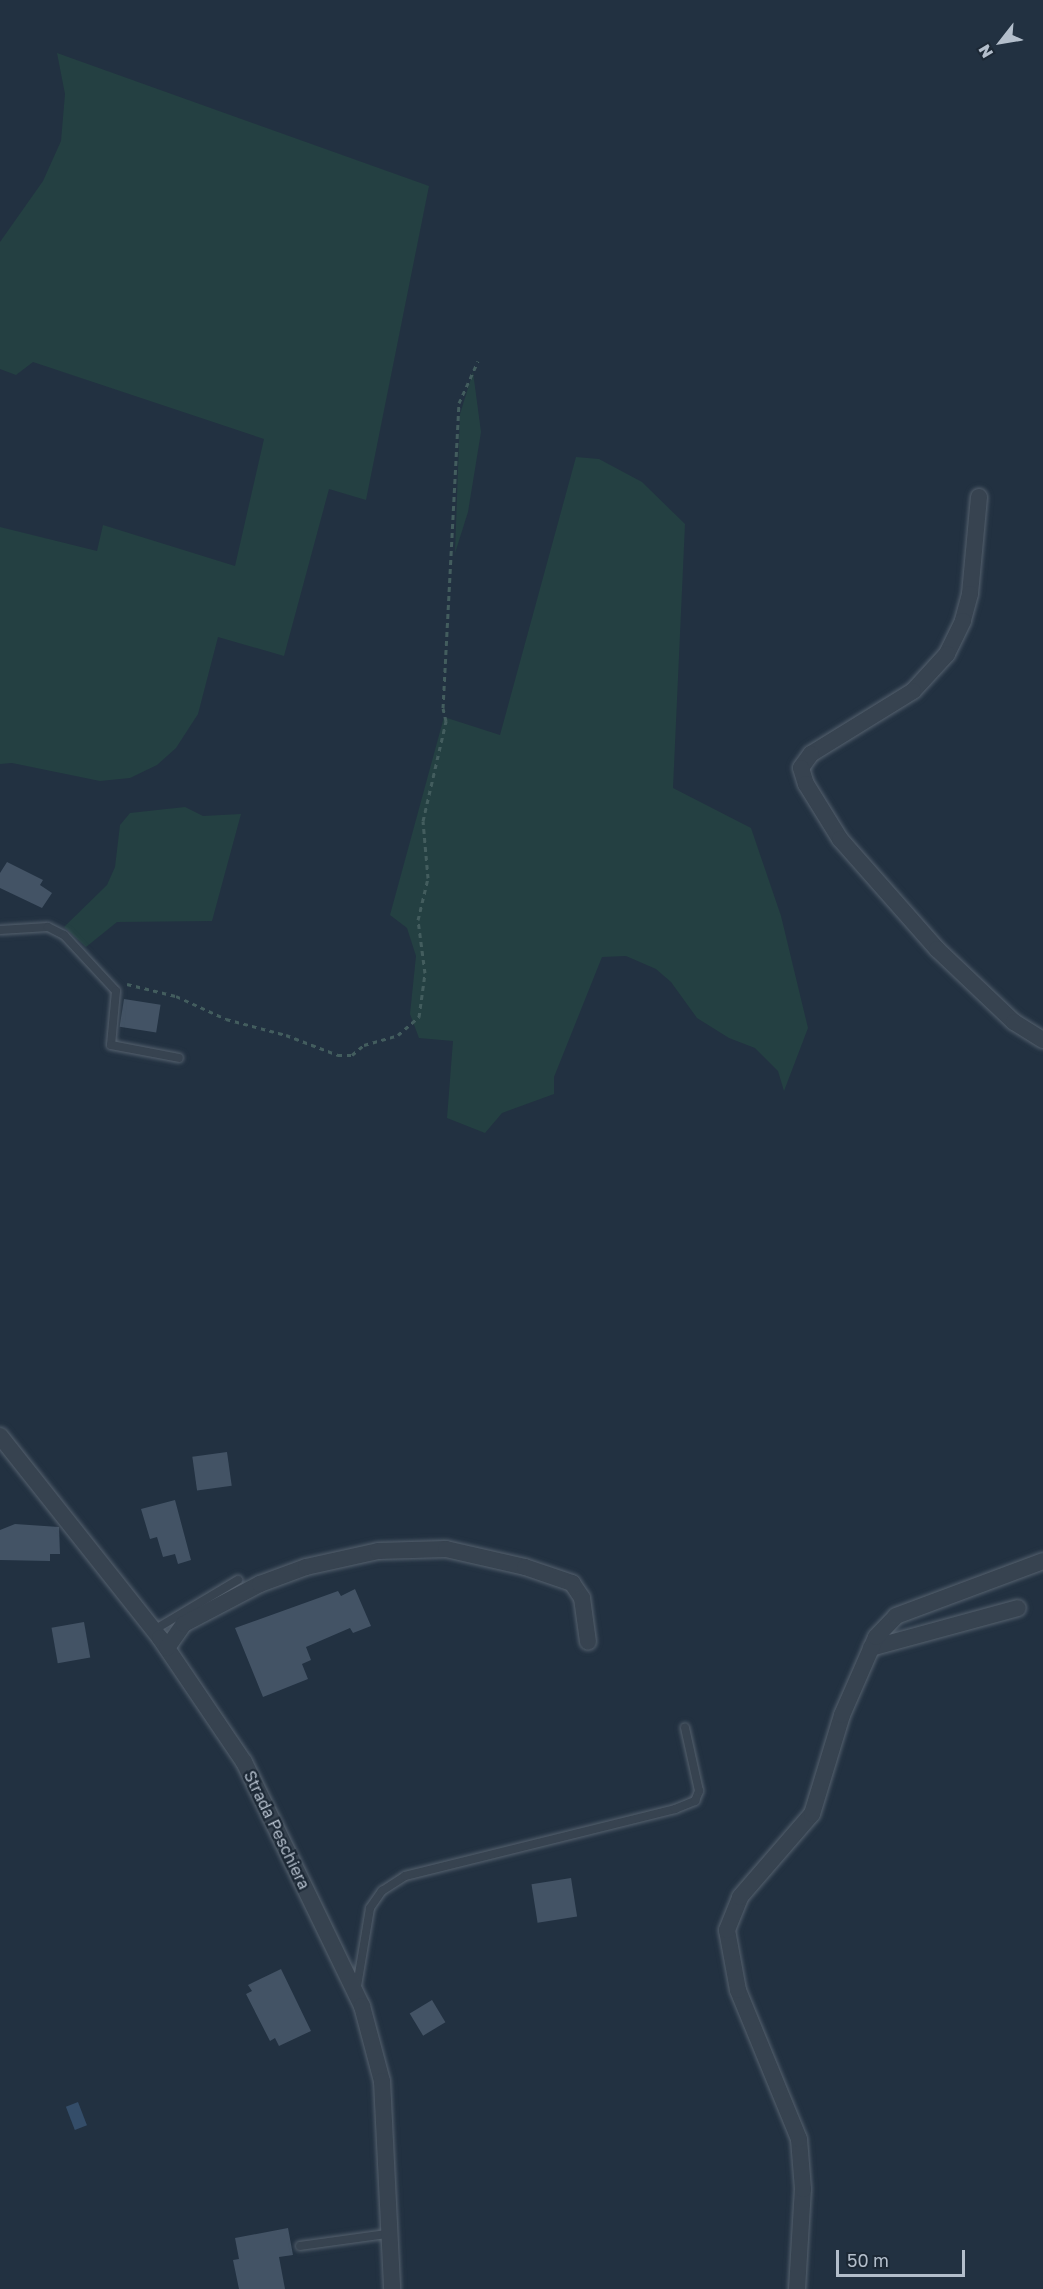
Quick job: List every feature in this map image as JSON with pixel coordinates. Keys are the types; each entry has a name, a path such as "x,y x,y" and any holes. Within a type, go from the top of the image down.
{"street":[{"path":"979,497 970,594 963,621 947,654 913,691 811,754 801,768 806,784 840,839 929,940 1014,1022 1043,1040"},
{"name":"Strada Peschiera","path":"0,1436 154,1630 244,1762 356,1992 376,2049 382,2081 386,2234 392,2289"},
{"path":"167,1648 184,1624 260,1584 306,1567 378,1551 435,1549 525,1567 572,1583 582,1598 588,1642"},
{"path":"797,2289 803,2189 799,2139 738,1990 727,1930 740,1897 812,1814 826,1780 842,1715 871,1648 896,1616 1043,1561"},
{"path":"871,1648 1018,1608"}],"lane":[{"path":"0,930 48,927 64,935 116,991 117,1005 111,1045 179,1058"},
{"path":"154,1630 238,1580"},
{"path":"356,1992 370,1908 382,1891 405,1876 675,1809 694,1801 699,1791 685,1728"},
{"path":"300,2246 386,2234"}],"path":[{"path":"105,978 176,996 226,1019 286,1035 338,1055 352,1055 364,1045 398,1035 419,1017 425,973 418,920 428,878 423,821 446,721 443,708 459,403 478,361"}],"green space":[{"path":"57,53 429,186 366,500 329,489 284,656 218,637 198,714 176,748 157,765 130,778 100,781 12,763 0,764 0,527 97,551 103,525 235,566 264,439 33,362 16,375 0,369 0,242 43,181 61,141 65,94"},
{"path":"473,372 481,432 468,512 455,553 460,414"},
{"path":"576,457 599,459 642,482 685,524 673,788 751,828 781,916 808,1028 784,1091 778,1071 755,1048 729,1038 697,1018 671,982 656,969 626,956 602,957 554,1077 554,1094 502,1113 485,1133 447,1118 453,1041 419,1038 410,1014 416,956 407,928 390,915 444,717 500,735"},
{"path":"185,807 203,816 241,814 212,921 117,922 86,947 64,927 107,885 115,867 120,825 130,813"}],"water":[{"path":"78,2102 87,2125 75,2130 66,2107"}],"building":[{"path":"7,862 43,880 40,885 52,893 42,908 0,888 0,873"},
{"path":"124,999 161,1005 156,1032 120,1027"},
{"path":"227,1452 232,1486 197,1491 192,1457"},
{"path":"175,1500 191,1560 178,1564 175,1554 163,1557 157,1537 150,1539 141,1509"},
{"path":"15,1524 59,1527 60,1554 50,1554 50,1561 0,1560 0,1530"},
{"path":"355,1589 371,1626 353,1633 350,1628 306,1647 311,1660 302,1664 308,1679 263,1697 235,1628 338,1591 341,1596"},
{"path":"84,1622 90,1657 58,1663 52,1628"},
{"path":"571,1878 577,1917 538,1923 531,1884"},
{"path":"281,1969 311,2031 279,2046 275,2038 270,2041 246,1994 252,1991 248,1985"},
{"path":"432,2000 445,2022 423,2036 410,2013"},
{"path":"288,2228 293,2255 279,2257 285,2289 239,2289 233,2260 239,2259 235,2238"}]}
